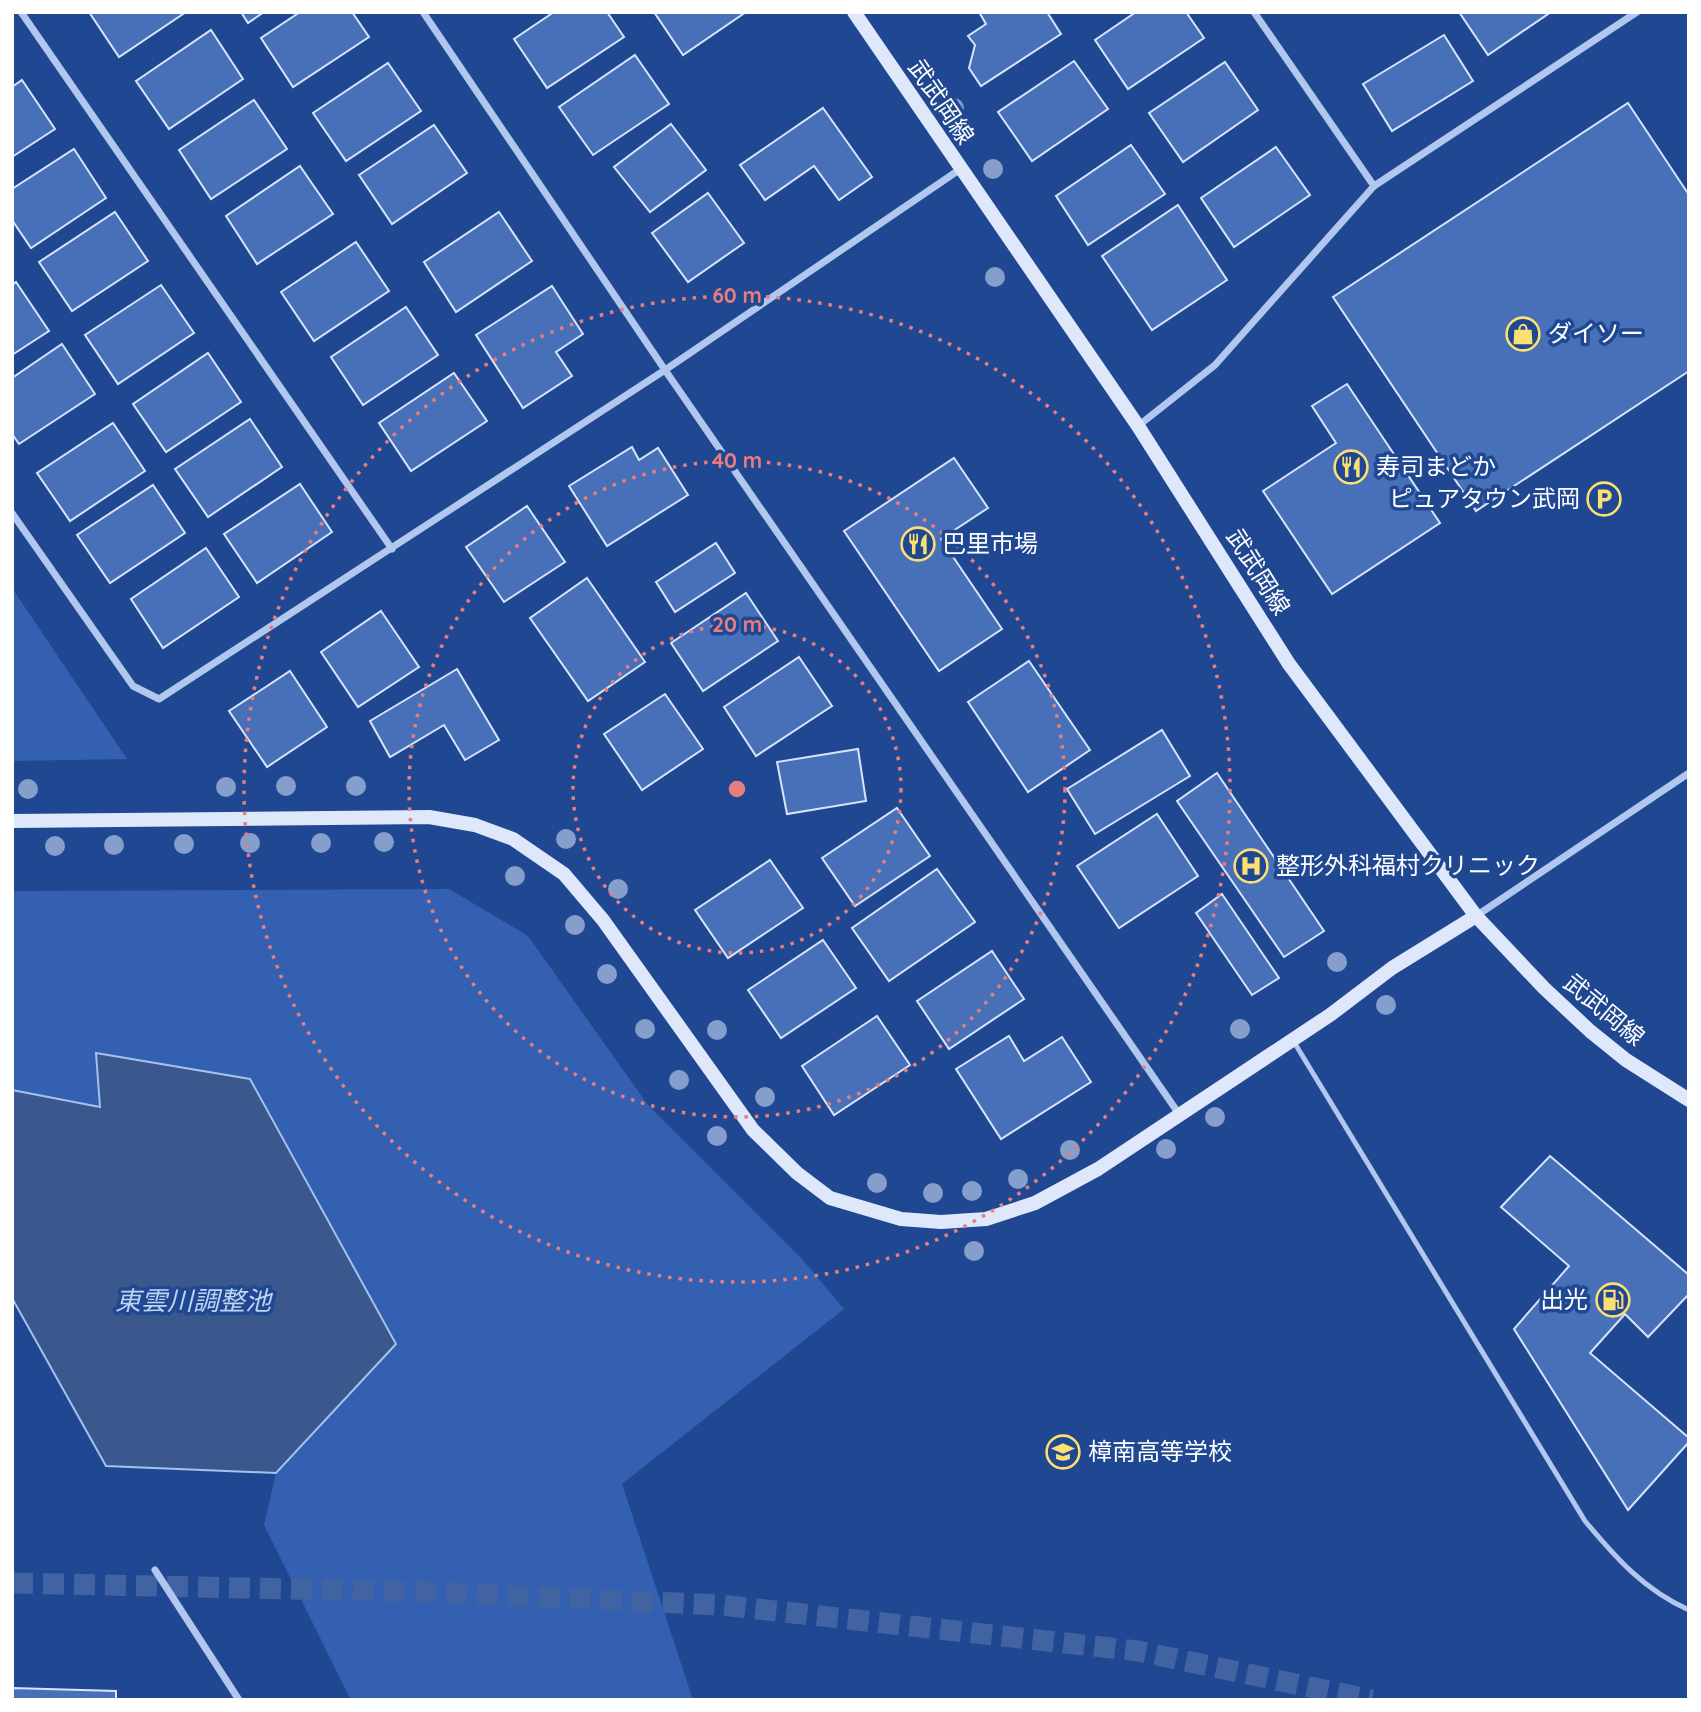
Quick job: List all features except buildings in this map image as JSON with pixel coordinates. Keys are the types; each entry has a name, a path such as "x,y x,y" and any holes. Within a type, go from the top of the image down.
{"street":[{"path":"21,12 391,549"},
{"path":"423,12 665,370 1179,1114"},
{"name":"武武岡線","path":"853,12 959,170 1138,426 1290,664 1476,916 1544,988 1590,1031 1626,1060 1689,1100"},
{"path":"1254,12 1374,186"},
{"path":"1138,426 1215,365 1374,186 1632,14"},
{"path":"12,513 133,686 159,699 665,370 959,170"},
{"path":"12,821 429,817 475,825 513,839 564,874 603,920 753,1130 797,1173 830,1198 901,1219 941,1222 986,1219 1035,1203 1098,1169 1293,1039 1392,968 1476,916 1689,773"},
{"path":"155,1570 239,1700"}],"lane":[{"path":"1293,1039 1585,1521 1622,1566 1662,1598 1689,1611"}],"shaded area":[{"path":"12,588 127,759 12,761"},
{"path":"449,889 528,936 648,1105 802,1259 844,1309 622,1484 693,1700 351,1700 264,1525 276,1473 396,1344 250,1079 97,1053 101,1107 12,1090 12,891"}],"water":[{"name":"東雲川調整池","path":"96,1053 250,1079 396,1344 276,1473 106,1466 12,1298 12,1090 100,1107"}],"tunnel":[{"path":"12,1583 432,1592 721,1605 1138,1651 1372,1700"}],"place":[{"name":"ダイソー","path":"1523,334"},
{"name":"寿司まどか","path":"1351,467"},
{"name":"ピュアタウン武岡","path":"1604,499"},
{"name":"巴里市場","path":"918,544"},
{"name":"整形外科福村クリニック","path":"1251,866"},
{"name":"出光","path":"1613,1300"},
{"name":"樟南高等学校","path":"1063,1452"}]}
